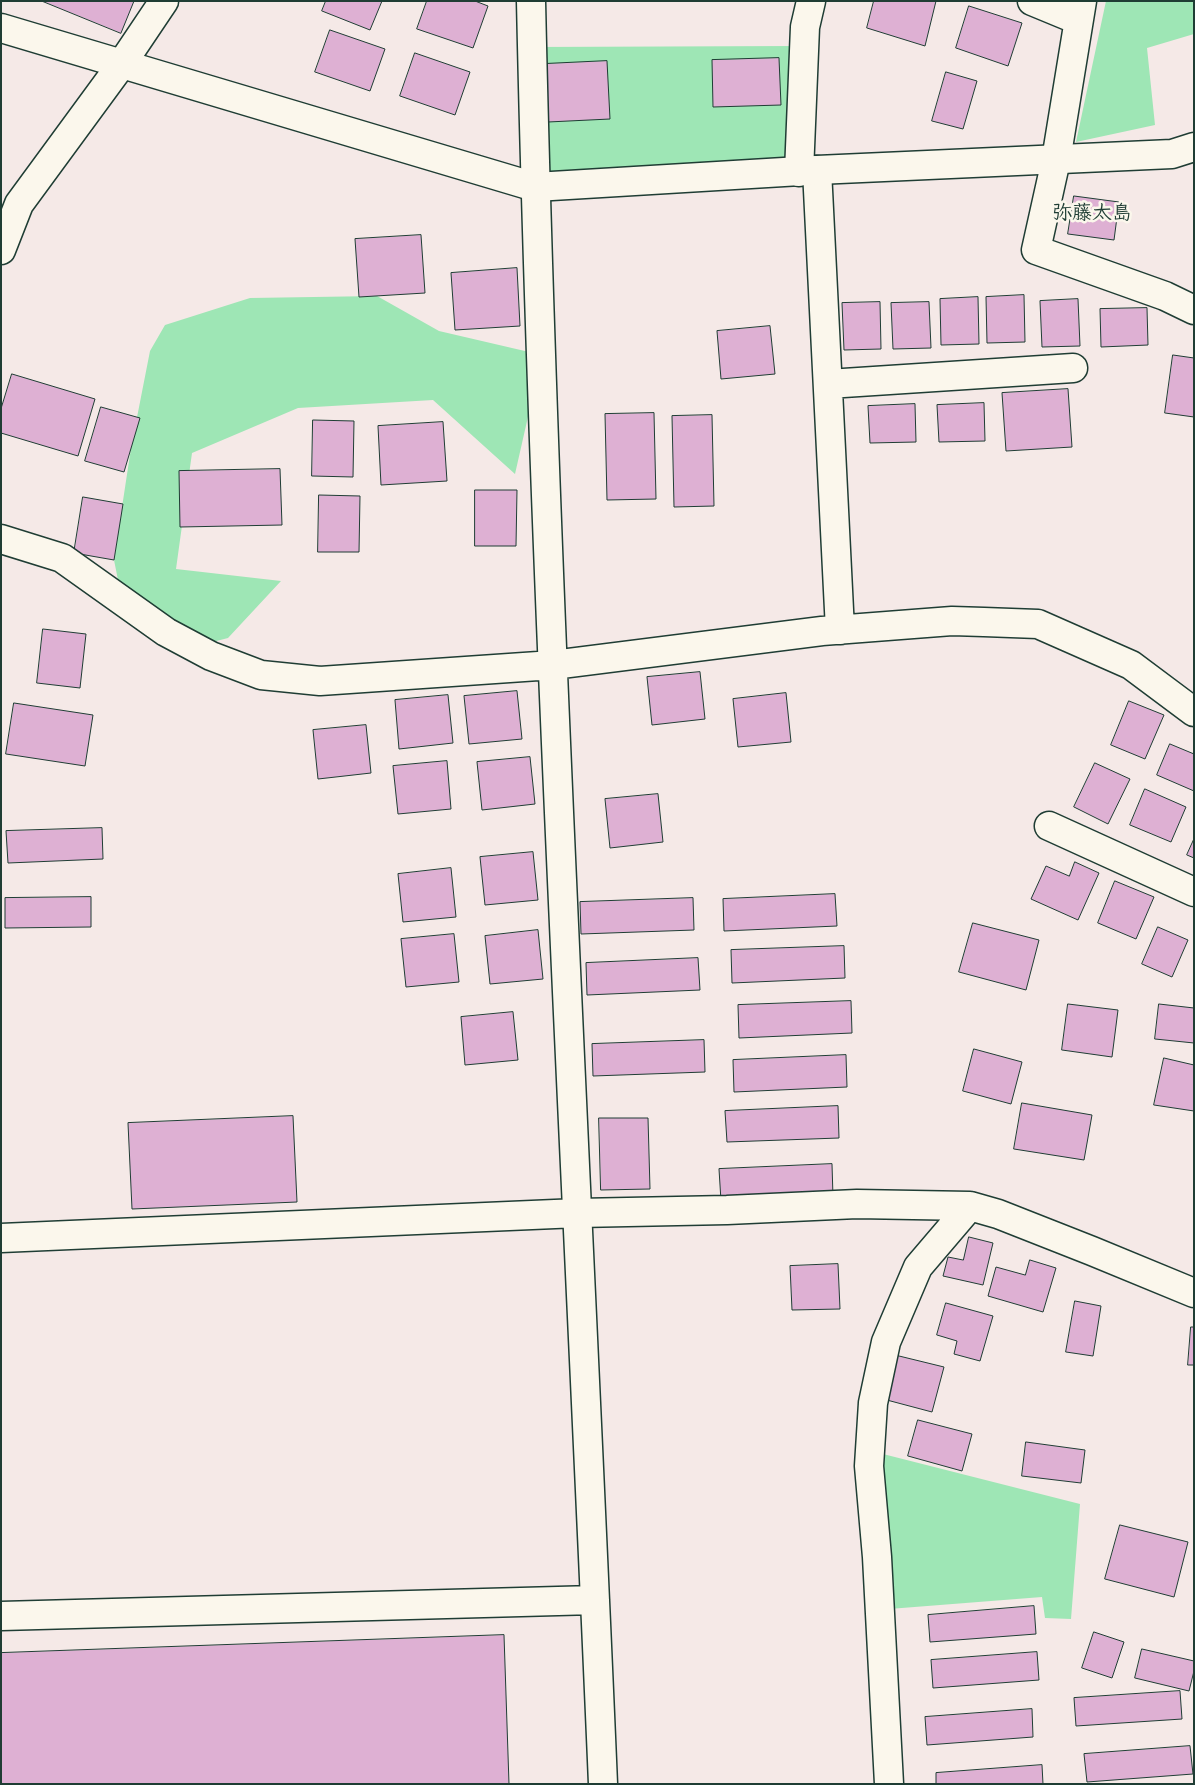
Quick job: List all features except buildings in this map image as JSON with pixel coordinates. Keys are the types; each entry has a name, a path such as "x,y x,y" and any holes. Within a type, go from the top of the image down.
{"street":[{"path":"1,250 19,204 121,65 164,1"},
{"path":"531,1 535,187 553,665 603,1784"},
{"path":"811,1 805,27 808,171 828,384 840,630"},
{"path":"1032,1 1080,10 1056,160 1036,250 1165,296 1194,310"},
{"path":"1,28 535,187 808,171 1172,154 1194,147"},
{"path":"828,384 1074,368"},
{"path":"1,539 62,558 166,632 211,656 261,675 320,681 553,665 840,630 952,621 1038,624 1131,665 1194,712"},
{"path":"1049,826 1194,892"},
{"path":"1,1238 578,1213 727,1210 857,1204 970,1206 998,1214 1194,1293"},
{"path":"889,1784 877,1557 869,1466 873,1403 886,1342 918,1267 970,1206"},
{"path":"1,1616 595,1600"}],"green space":[{"path":"1106,1 1194,1 1194,34 1147,48 1155,125 1076,142"},
{"path":"796,46 794,172 535,187 532,47"},
{"path":"377,296 439,331 542,355 515,474 433,400 298,408 192,453 176,569 281,581 228,638 193,647 122,600 114,560 131,448 150,351 165,325 250,298"},
{"path":"883,1454 1080,1504 1071,1619 1045,1618 1042,1597 889,1609"}],"district":[{"name":"弥藤太島","path":"1092,215"}]}
